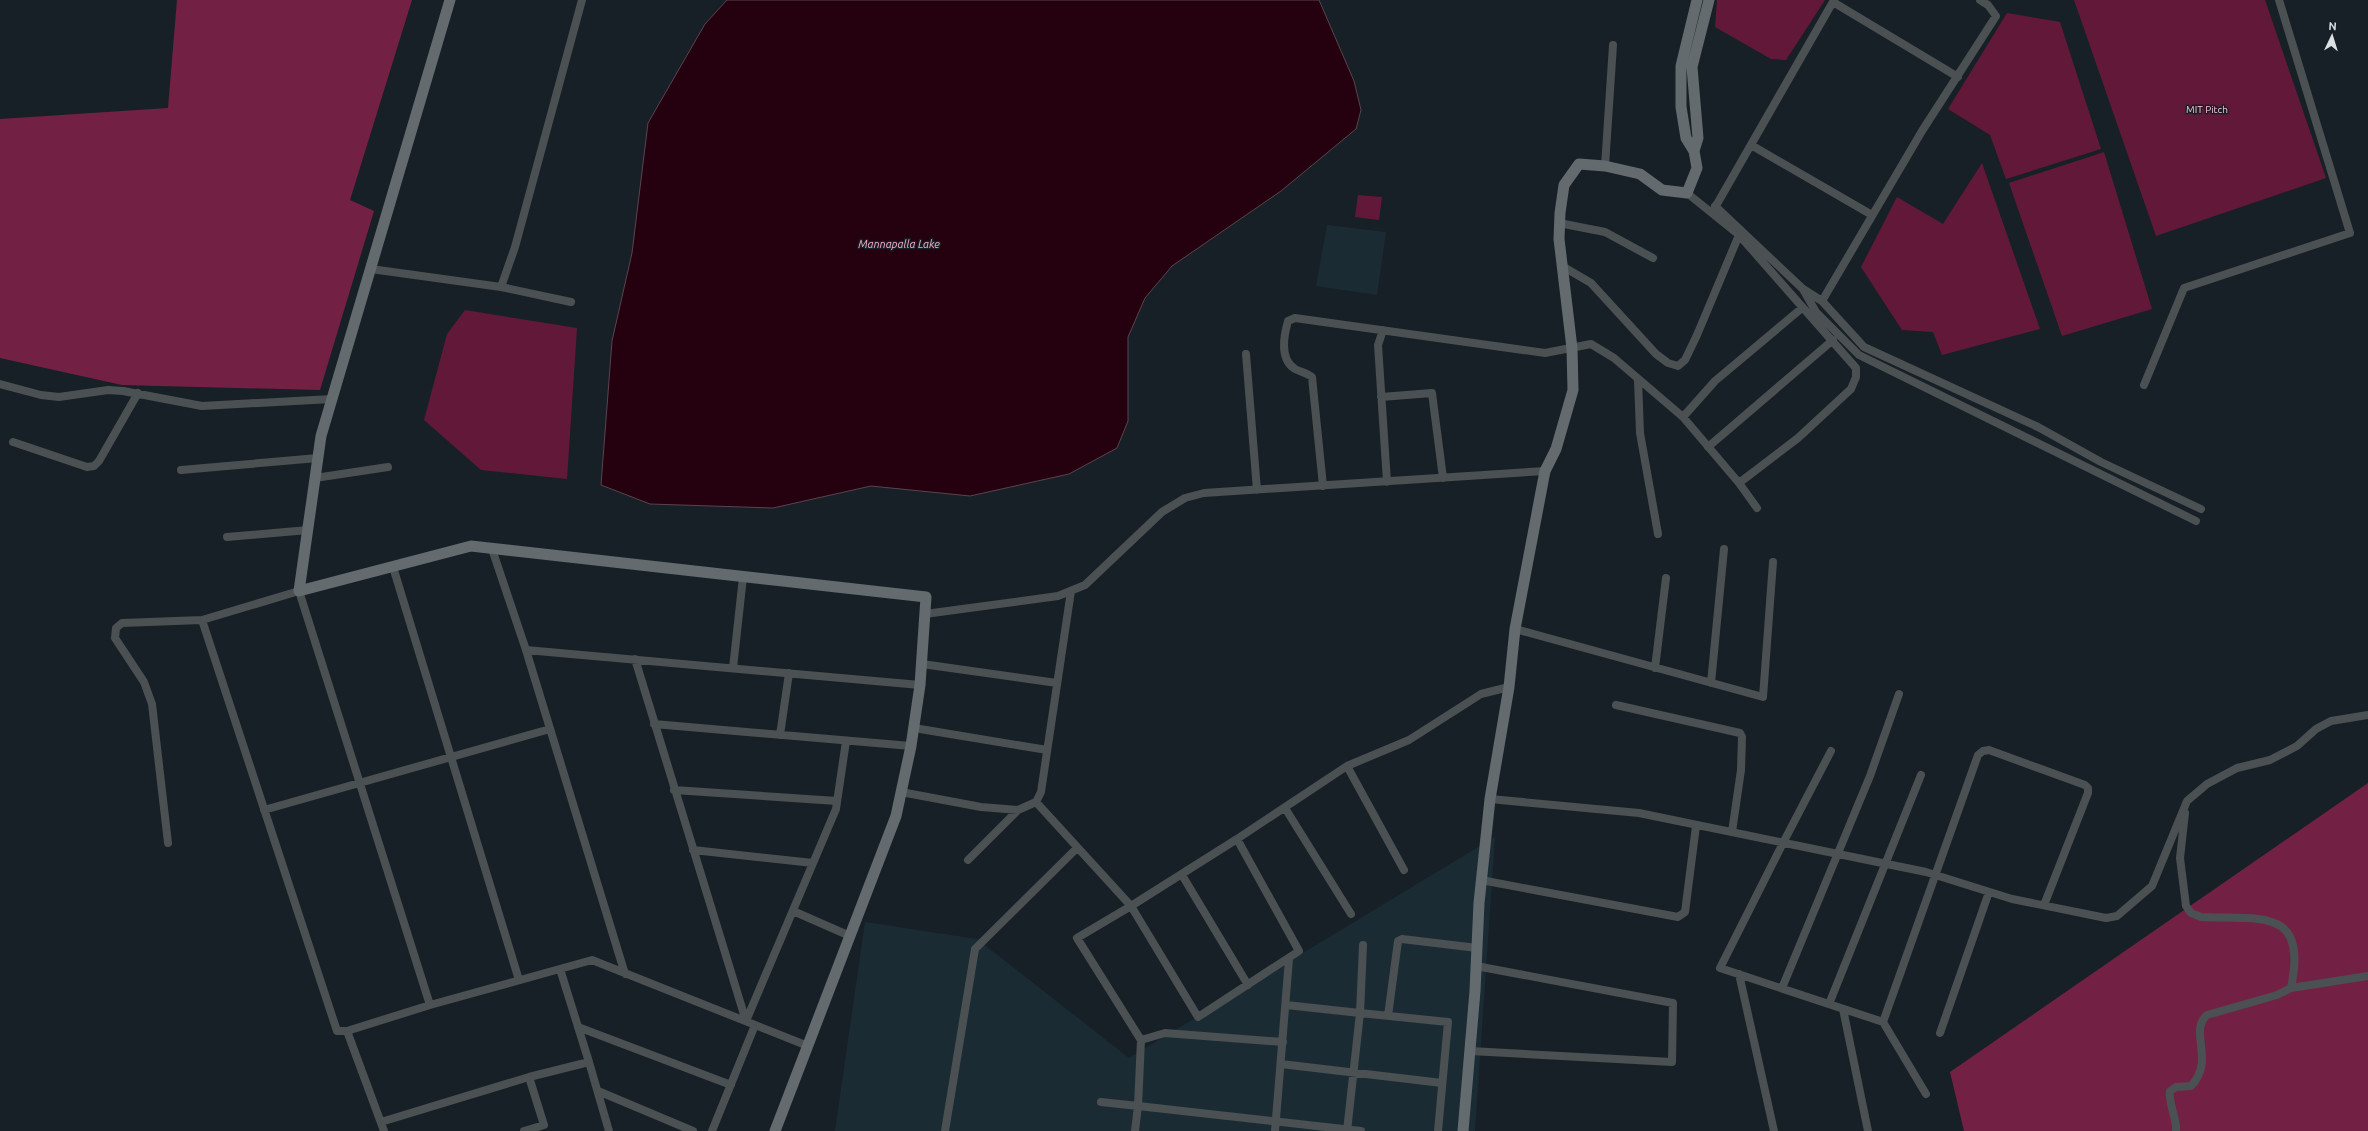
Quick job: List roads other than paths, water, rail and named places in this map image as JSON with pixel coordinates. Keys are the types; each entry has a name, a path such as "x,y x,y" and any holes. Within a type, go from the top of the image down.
{"street":[{"path":"430,1005 299,591 321,436 450,0"},
{"path":"501,287 515,247 582,0"},
{"path":"1687,193 1697,168 1694,151 1686,138 1681,108 1681,66 1697,0"},
{"path":"1694,151 1698,138 1692,67 1709,0"},
{"path":"1822,302 1922,131 1996,16 1988,5 1980,0"},
{"path":"2144,384 2184,288 2350,233 2279,0"},
{"path":"1713,210 1833,1 1958,77"},
{"path":"1605,166 1613,45"},
{"path":"1751,146 1872,215"},
{"path":"1463,1131 1470,1051 1481,880 1490,799 1509,688 1515,630 1545,471 1556,449 1573,390 1572,348 1562,266 1559,222 1564,185 1579,164 1605,166 1640,174 1662,190 1687,193 1713,210 1803,289 1822,302 1864,347 2038,427 2101,462 2201,509"},
{"path":"1713,210 1739,235 1802,308 1833,340 1856,368 1856,377 1851,389 1798,438 1739,484"},
{"path":"1559,222 1605,232 1653,258"},
{"path":"1562,266 1591,283 1656,354 1668,363 1678,366 1686,360 1698,335 1739,235"},
{"path":"370,269 501,287 571,302"},
{"path":"1803,289 1816,312 1859,355 2196,522"},
{"path":"1682,417 1715,381 1802,308"},
{"path":"1323,486 1312,377 1303,371 1295,369 1287,360 1283,337 1288,321 1295,318 1546,353 1591,344 1614,358 1682,417 1708,446 1757,508"},
{"path":"1383,330 1378,344 1387,482"},
{"path":"1708,446 1833,340"},
{"path":"1246,354 1257,490"},
{"path":"1638,380 1640,433 1658,534"},
{"path":"0,384 41,395 59,397 108,390 138,393 202,406 332,399"},
{"path":"13,442 87,468 94,466 99,461 138,393"},
{"path":"1381,397 1432,393 1443,478"},
{"path":"181,470 318,458"},
{"path":"315,478 388,466"},
{"path":"925,614 1058,596 1085,585 1162,512 1185,498 1204,493 1545,471"},
{"path":"227,537 308,530"},
{"path":"168,843 152,704 144,682 115,638 116,628 122,623 202,620 299,591 471,546 926,597 920,685 911,746 896,816 775,1131"},
{"path":"492,549 526,650 625,974"},
{"path":"1711,683 1724,549"},
{"path":"1515,630 1763,698 1773,562"},
{"path":"393,566 519,980"},
{"path":"733,668 743,577"},
{"path":"1656,668 1666,578"},
{"path":"968,860 1018,810 1036,802 1041,792 1071,590"},
{"path":"202,620 336,1031 347,1031 430,1005 592,960 808,1046"},
{"path":"526,650 920,685"},
{"path":"635,659 746,1021"},
{"path":"922,664 1057,683"},
{"path":"780,736 789,673"},
{"path":"1135,1131 1138,1106 1141,1040 1077,938 1182,875 1347,766 1409,740 1481,694 1509,688"},
{"path":"1782,988 1870,776 1899,694"},
{"path":"1616,705 1740,733 1742,737 1741,770 1732,832"},
{"path":"1490,799 1599,808 1639,814 1935,874 2012,899 2106,918 2117,916 2128,909 2152,886 2187,801 2207,784 2237,768 2270,760 2297,746 2316,729 2331,721 2368,714"},
{"path":"654,724 780,736 911,746"},
{"path":"914,728 1047,750"},
{"path":"264,810 550,729"},
{"path":"746,1021 836,809 846,741"},
{"path":"1883,1022 1978,755 1983,751 1989,750 2088,788 2088,793 2044,905"},
{"path":"1831,752 1782,843 1720,968 1883,1022 1926,1094"},
{"path":"1347,766 1404,870"},
{"path":"1829,1004 1884,863 1921,775"},
{"path":"674,790 837,801"},
{"path":"901,792 981,807 1018,810"},
{"path":"2187,801 2180,858 2186,906 2191,913 2201,917 2272,920 2282,926 2293,942 2294,975 2291,988"},
{"path":"1036,802 1131,906 1198,1017 1289,959 1299,951 1237,839"},
{"path":"1285,808 1351,914"},
{"path":"1481,880 1678,916 1685,912 1696,826"},
{"path":"945,1131 975,949 1078,848"},
{"path":"693,850 813,864"},
{"path":"1182,875 1248,985"},
{"path":"1940,1033 1989,892"},
{"path":"793,911 850,936"},
{"path":"1388,1016 1398,941 1402,939 1477,948"},
{"path":"1347,1130 1360,1013 1363,945"},
{"path":"1275,1131 1289,959"},
{"path":"1470,1051 1672,1062 1673,1003 1476,966"},
{"path":"560,969 609,1131"},
{"path":"1739,974 1774,1131"},
{"path":"2176,1131 2177,1124 2169,1098 2170,1091 2176,1087 2191,1086 2201,1070 2203,1057 2199,1026 2207,1015 2277,995 2291,988 2368,976"},
{"path":"1286,1005 1448,1022 1438,1131"},
{"path":"1843,1009 1868,1131"},
{"path":"712,1131 755,1025"},
{"path":"578,1027 730,1085"},
{"path":"347,1031 384,1131"},
{"path":"1141,1040 1165,1033 1283,1042"},
{"path":"381,1122 529,1077 589,1062"},
{"path":"1281,1064 1353,1074 1442,1083"},
{"path":"524,1131 544,1128 529,1077"},
{"path":"598,1091 693,1131"},
{"path":"1101,1102 1361,1131"}],"water":[{"name":"Mannapalla Lake","path":"727,0 1319,0 1354,81 1361,110 1356,129 1281,191 1172,266 1145,298 1128,337 1128,421 1117,448 1069,474 970,496 871,486 773,508 650,504 601,485 612,341 632,253 648,123 705,24"}],"park label":[{"name":"MIT Pitch","path":"2207,109"}]}
